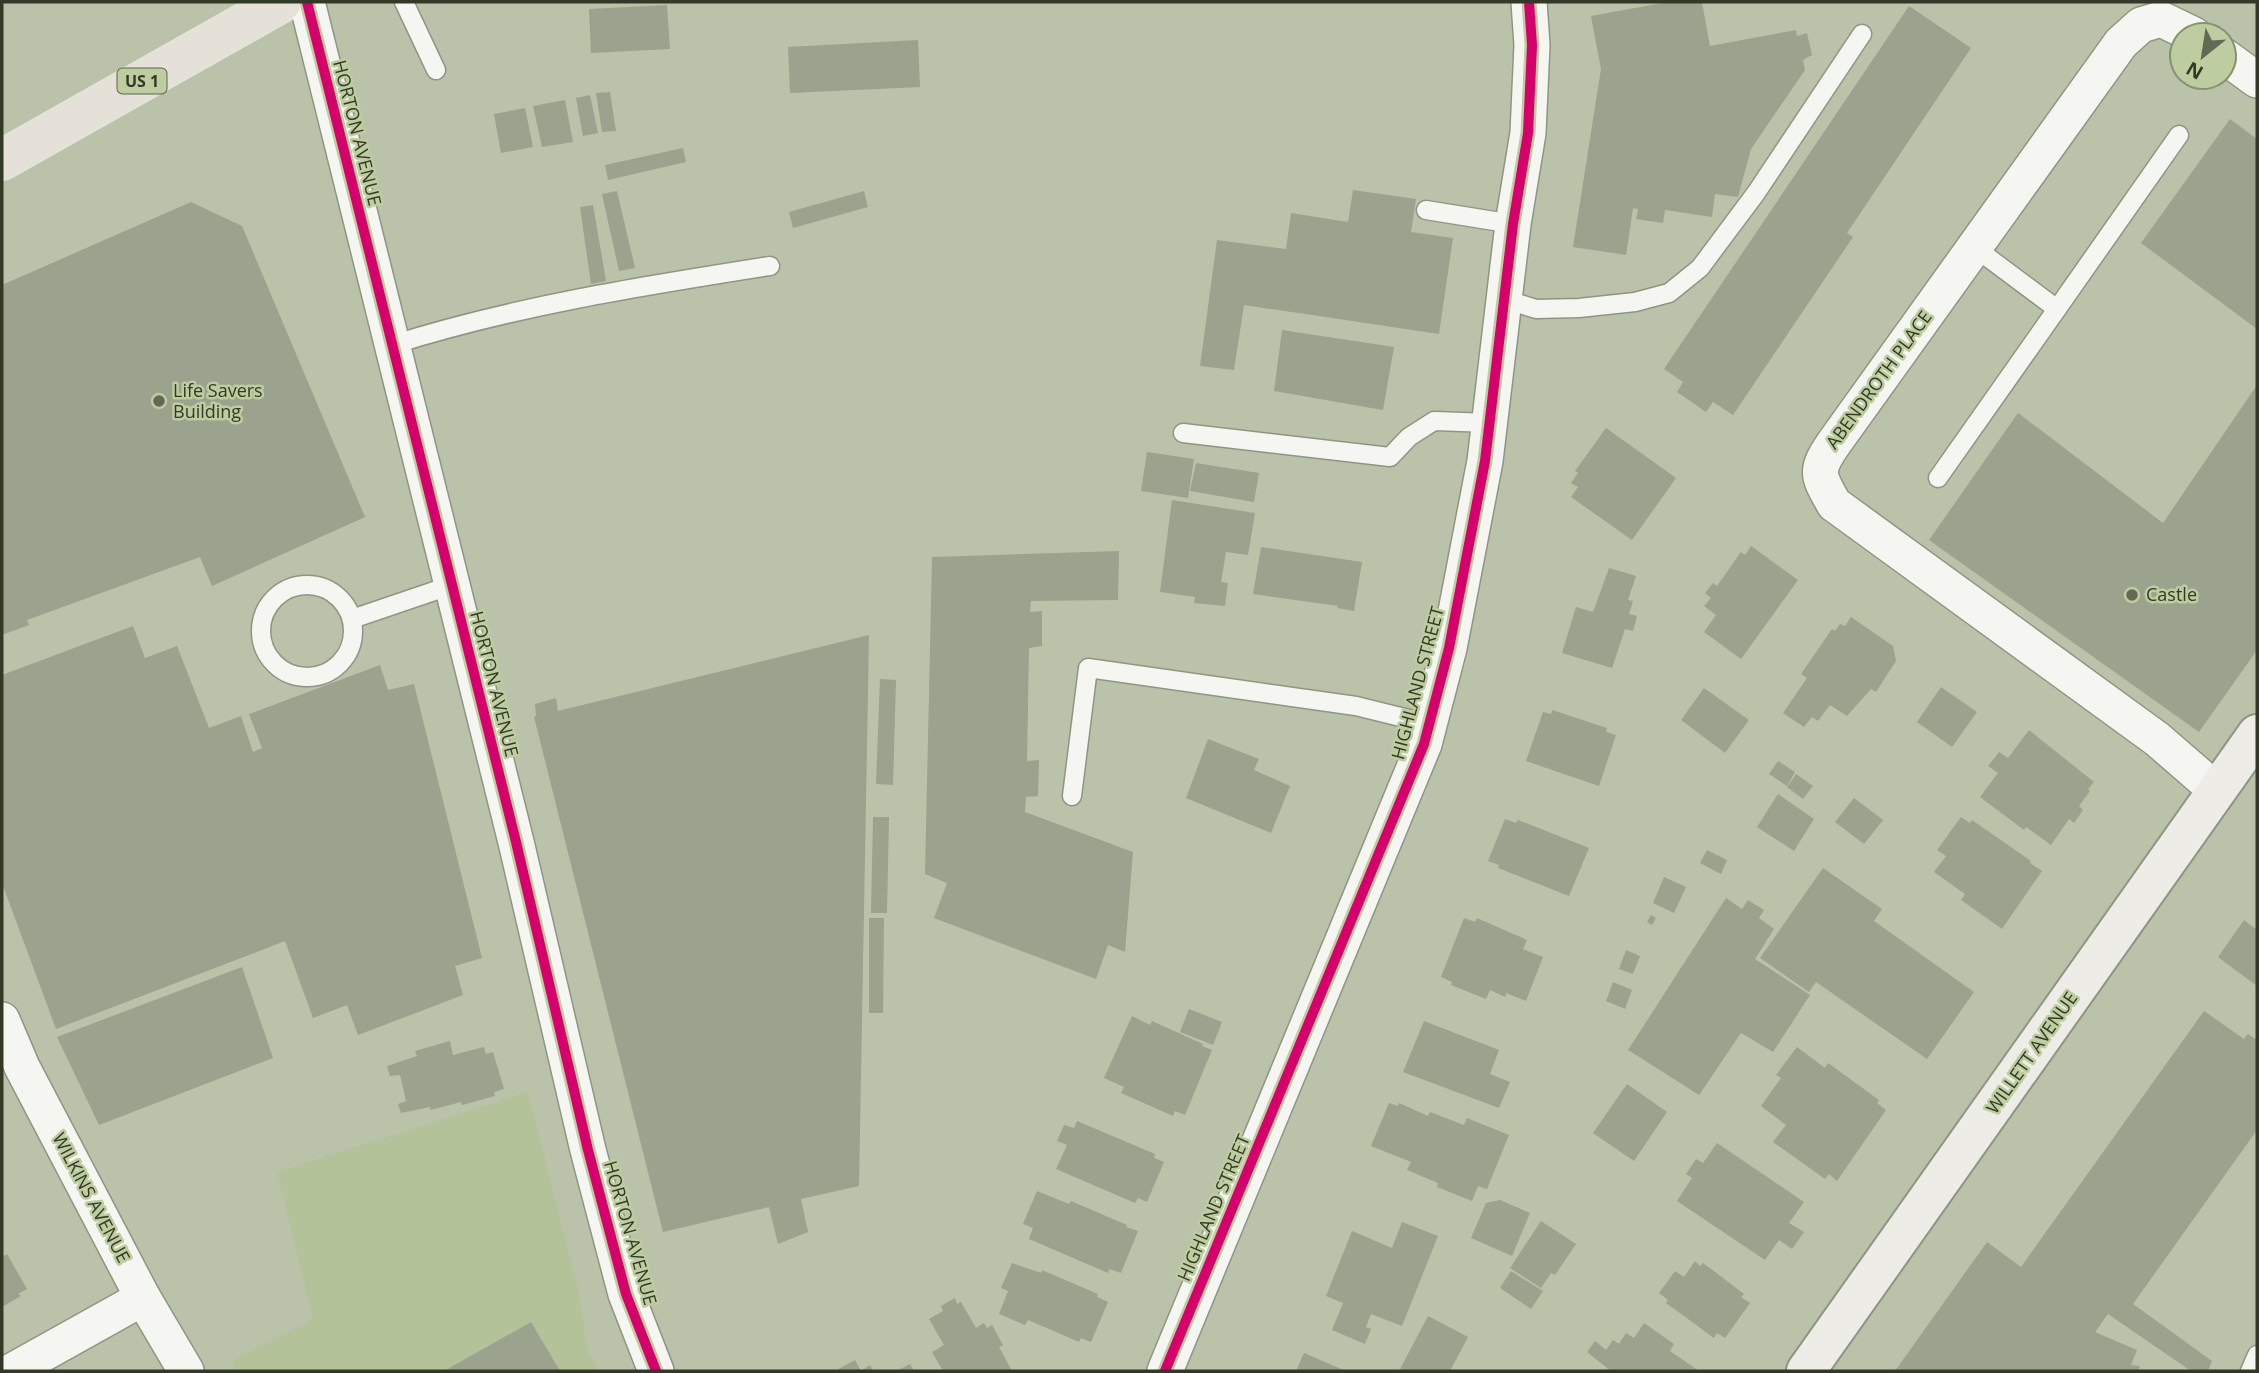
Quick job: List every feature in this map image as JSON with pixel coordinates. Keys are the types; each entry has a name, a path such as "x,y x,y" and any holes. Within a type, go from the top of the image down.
{"main road":[{"name":"US 1","path":"2,160 282,2"}],"street":[{"name":"HORTON AVENUE","path":"307,2 516,842 588,1150 626,1294 656,1371"},
{"name":"HIGHLAND STREET","path":"1165,1371 1419,757 1429,724 1449,648 1490,423 1513,223 1528,133 1532,45 1529,2"},
{"name":"ABENDROTH PLACE","path":"2168,22 2161,19 2141,25 2121,43 1821,462 1820,479 1834,504 2157,739 2217,791"},
{"path":"2238,66 2257,80"},
{"name":"WILLETT AVENUE","path":"1806,1371 2257,734"},
{"name":"WILKINS AVENUE","path":"2,1020 22,1067 143,1298 186,1371"},
{"path":"12,1371 143,1298"}],"lane":[{"path":"404,2 436,70"},
{"path":"1504,299 1536,309 1579,308 1635,302 1669,293 1700,268 1748,204 1862,34"},
{"path":"1938,478 2179,135"},
{"path":"1426,210 1513,223"},
{"path":"1974,247 2057,309"},
{"path":"392,345 460,324 665,282 770,266"},
{"path":"1183,433 1390,457 1409,437 1434,421 1490,423"},
{"path":"352,619 452,585"},
{"path":"301,586 316,586 330,591 341,600 352,619 352,641 337,667 323,680 290,674 277,667 265,655 260,640 261,623 275,598 287,590 301,586"},
{"path":"1072,796 1088,668 1356,706 1429,724"},
{"path":"2250,1371 2257,1355"}],"shaded area":[{"path":"528,1092 578,1288 588,1352 599,1371 237,1371 231,1361 313,1319 277,1172"}],"building":[{"path":"1668,2 1702,2 1710,46 1796,30 1797,36 1807,33 1812,55 1803,60 1805,70 1751,149 1738,197 1715,194 1712,217 1665,210 1663,223 1636,219 1638,209 1633,208 1626,255 1573,247 1601,69 1591,16"},
{"path":"667,5 670,49 591,53 589,9"},
{"path":"1909,6 1971,48 1847,233 1853,237 1733,415 1713,402 1706,412 1677,392 1683,382 1664,369"},
{"path":"918,40 920,87 790,93 788,47"},
{"path":"610,92 616,131 602,132 596,93"},
{"path":"590,95 598,133 583,136 576,98"},
{"path":"565,100 573,142 542,147 533,106"},
{"path":"525,108 533,147 501,153 494,114"},
{"path":"2230,119 2257,139 2257,329 2141,243"},
{"path":"683,148 686,162 608,180 605,165"},
{"path":"1353,190 1416,199 1411,232 1453,238 1439,334 1244,305 1234,370 1200,366 1217,240 1286,249 1291,213 1348,222"},
{"path":"617,191 635,268 619,271 602,194"},
{"path":"864,191 868,207 793,228 789,212"},
{"name":"Life Savers Building","path":"191,202 242,226 365,517 212,586 200,557 27,620 29,625 2,635 2,285"},
{"path":"593,205 606,281 591,284 580,207"},
{"path":"1282,330 1394,347 1383,410 1274,391"},
{"name":"Castle","path":"2257,385 2257,650 2199,732 1929,540 2018,413 2163,523"},
{"path":"1606,428 1676,478 1632,540 1571,497 1578,487 1571,483 1578,473 1575,471"},
{"path":"1147,452 1194,459 1188,498 1141,491"},
{"path":"1196,463 1259,473 1254,502 1190,491"},
{"path":"1172,500 1255,513 1248,555 1226,552 1221,582 1228,583 1225,606 1194,603 1195,597 1160,592"},
{"path":"1751,546 1798,580 1741,659 1704,632 1716,615 1704,606 1711,598 1705,593 1713,583 1717,586 1741,552 1745,555"},
{"path":"1261,547 1362,562 1354,611 1337,608 1338,606 1253,594"},
{"path":"1119,551 1118,600 1031,601 1030,612 1042,611 1042,646 1029,648 1027,761 1039,760 1038,796 1026,797 1025,812 1133,852 1125,952 1108,945 1096,979 934,918 947,883 925,874 932,557"},
{"path":"1609,568 1636,576 1628,600 1633,601 1629,614 1637,616 1633,631 1625,629 1612,668 1562,653 1576,607 1593,612"},
{"path":"1851,617 1893,646 1896,661 1876,692 1871,689 1847,716 1830,705 1818,721 1812,717 1804,727 1783,713 1807,678 1801,674 1832,629 1835,631 1840,624 1845,626"},
{"path":"133,626 145,658 177,646 209,728 241,716 253,752 262,748 249,714 380,665 388,690 414,684 482,958 455,966 463,995 358,1035 347,1005 313,1018 285,941 56,1029 2,883 2,675"},
{"path":"869,635 859,1186 801,1199 808,1232 778,1244 769,1207 663,1232 534,717 535,704 556,698 558,711"},
{"path":"880,679 896,680 893,785 876,784"},
{"path":"1941,687 1977,712 1952,747 1917,722"},
{"path":"1704,688 1749,720 1725,753 1681,720"},
{"path":"1552,710 1607,728 1606,732 1616,735 1599,786 1526,761 1543,712 1551,714"},
{"path":"2029,730 2094,782 2079,806 2083,810 2074,823 2069,819 2051,845 2026,827 2024,830 1980,797 1998,773 1988,766 1999,752 2008,758"},
{"path":"1208,739 1259,759 1254,770 1290,786 1271,833 1186,798"},
{"path":"1778,761 1795,772 1787,786 1769,774"},
{"path":"1796,774 1813,786 1803,799 1787,787"},
{"path":"1778,794 1814,819 1794,851 1757,827"},
{"path":"1854,798 1883,820 1864,844 1835,822"},
{"path":"873,817 889,817 887,913 871,913"},
{"path":"1961,817 1970,823 1972,820 2042,871 2002,929 1961,900 1965,894 1934,872 1946,856 1937,850"},
{"path":"1505,819 1516,823 1518,820 1589,848 1569,896 1498,868 1499,865 1488,861"},
{"path":"1707,850 1727,860 1721,874 1700,863"},
{"path":"1823,868 1882,909 1874,921 1974,992 1927,1059 1816,982 1809,992 1760,958"},
{"path":"1664,877 1686,887 1674,913 1653,903"},
{"path":"1726,898 1742,909 1748,900 1764,910 1759,918 1774,929 1755,959 1810,995 1773,1052 1741,1033 1699,1095 1628,1050"},
{"path":"1651,915 1656,918 1652,925 1647,922"},
{"path":"869,918 884,918 883,1013 869,1013"},
{"path":"1464,918 1475,922 1477,918 1527,940 1523,949 1543,957 1526,1001 1506,993 1505,997 1490,990 1486,999 1451,985 1452,982 1441,977"},
{"path":"2244,920 2257,930 2257,986 2218,957"},
{"path":"1626,950 1640,956 1633,974 1619,969"},
{"path":"242,967 273,1058 99,1125 57,1037"},
{"path":"1613,982 1632,990 1625,1009 1606,1001"},
{"path":"1189,1009 1222,1022 1213,1045 1180,1032"},
{"path":"2204,1011 2244,1039 2248,1034 2257,1040 2257,1130 2133,1304 2212,1361 2208,1371 2191,1371 2108,1314 2095,1332 2137,1350 2131,1365 2140,1366 2138,1371 1895,1371 1987,1242 2021,1267"},
{"path":"1132,1016 1150,1025 1152,1021 1212,1050 1185,1115 1175,1111 1173,1116 1121,1093 1124,1087 1104,1078"},
{"path":"1424,1021 1499,1050 1490,1074 1510,1082 1499,1108 1403,1072"},
{"path":"450,1041 453,1055 484,1047 486,1054 493,1052 504,1089 494,1092 495,1096 462,1105 461,1102 430,1110 430,1107 401,1113 398,1104 406,1101 400,1075 390,1076 387,1066 417,1056 415,1051"},
{"path":"1797,1047 1825,1068 1828,1063 1879,1100 1877,1103 1886,1110 1837,1181 1829,1174 1825,1179 1773,1142 1786,1125 1761,1106 1781,1078 1776,1075"},
{"path":"1627,1084 1667,1112 1634,1161 1593,1133"},
{"path":"1389,1103 1398,1106 1399,1103 1428,1116 1430,1112 1464,1125 1467,1118 1509,1135 1487,1189 1478,1186 1472,1201 1437,1187 1438,1183 1407,1170 1411,1162 1371,1146"},
{"path":"1077,1121 1155,1154 1154,1158 1164,1162 1147,1202 1138,1198 1135,1203 1056,1169 1067,1145 1057,1141 1064,1125 1074,1128"},
{"path":"1717,1143 1804,1202 1789,1223 1804,1232 1792,1249 1779,1240 1765,1260 1677,1201 1692,1178 1686,1174 1696,1159 1703,1163"},
{"path":"1037,1191 1069,1204 1071,1201 1138,1231 1121,1273 1109,1269 1108,1273 1029,1239 1033,1228 1023,1224"},
{"path":"1500,1200 1530,1213 1512,1256 1471,1238 1486,1203"},
{"path":"1541,1221 1576,1244 1555,1275 1551,1273 1541,1288 1510,1268"},
{"path":"1402,1222 1438,1236 1402,1326 1371,1314 1366,1327 1371,1329 1365,1344 1332,1330 1343,1303 1326,1296 1352,1231 1392,1248"},
{"path":"7,1254 27,1289 18,1294 21,1296 2,1307 2,1257"},
{"path":"1695,1261 1700,1266 1703,1263 1744,1294 1741,1297 1750,1303 1725,1338 1717,1333 1714,1338 1666,1303 1668,1300 1659,1293 1675,1271 1684,1277"},
{"path":"1012,1263 1041,1273 1042,1270 1098,1294 1097,1297 1108,1302 1091,1342 1081,1338 1079,1342 1028,1320 1025,1325 999,1314 1008,1291 1001,1288"},
{"path":"1511,1271 1543,1291 1531,1309 1500,1288"},
{"path":"955,1298 957,1304 961,1302 976,1328 984,1323 987,1328 992,1325 1003,1345 999,1347 1012,1371 943,1371 932,1352 944,1345 929,1319 943,1311 941,1306"},
{"path":"1428,1316 1468,1337 1450,1371 1399,1371"},
{"path":"531,1322 560,1371 444,1371"},
{"path":"1644,1323 1674,1344 1670,1351 1699,1371 1611,1371 1587,1352 1595,1341 1606,1350 1613,1340 1619,1344 1626,1333 1634,1338"},
{"path":"1304,1353 1346,1371 1296,1371"},
{"path":"855,1360 861,1371 835,1371"},
{"path":"910,1364 914,1371 896,1371"},
{"path":"870,1365 873,1371 861,1371"}],"cycle path":[{"path":"307,2 516,842 588,1150 626,1294 656,1371"},
{"path":"1165,1371 1424,744 1449,648 1485,461 1513,224 1528,133 1532,45 1529,2"}],"place":[{"name":"Life Savers Building","path":"159,401"},
{"name":"Castle","path":"2132,595"}]}
